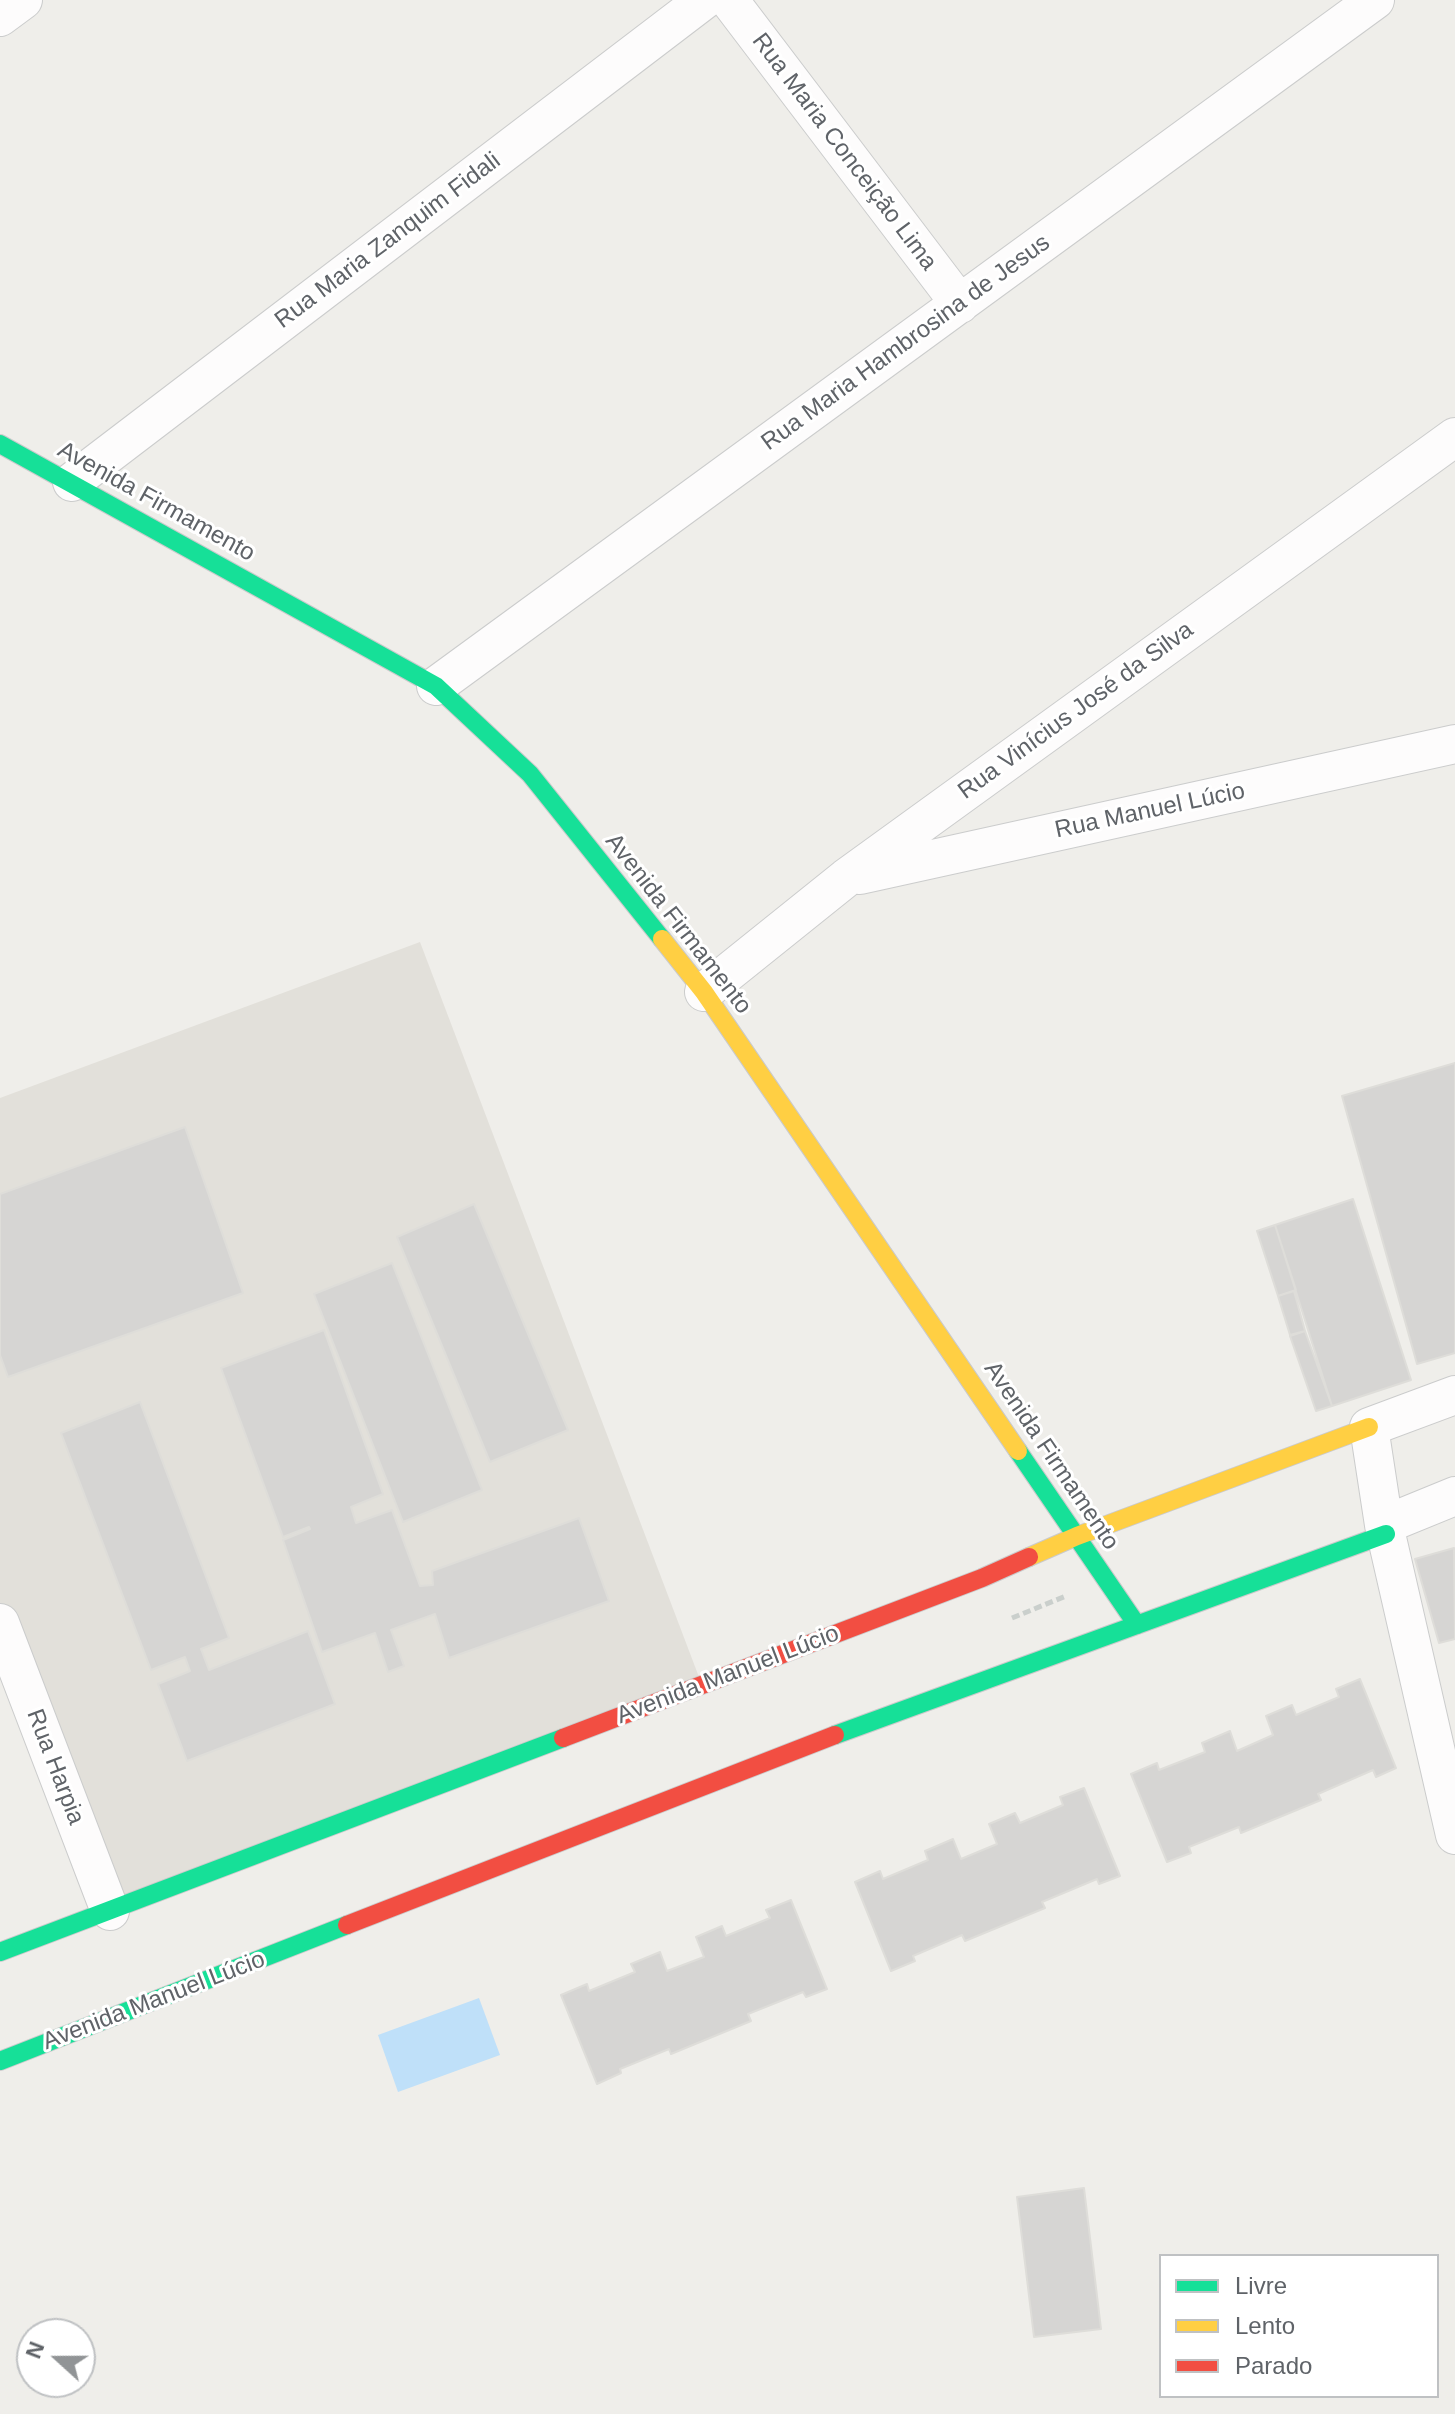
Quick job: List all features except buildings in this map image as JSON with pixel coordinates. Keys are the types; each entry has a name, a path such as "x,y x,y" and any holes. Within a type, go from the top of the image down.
{"street":[{"path":"0,17 23,0"},
{"name":"Rua Maria Zanquim Fidali","path":"72,482 704,0"},
{"name":"Rua Maria Conceição Lima","path":"729,0 960,304"},
{"name":"Rua Maria Hambrosina de Jesus","path":"436,686 1375,0"},
{"name":"Rua Vinícius José da Silva","path":"704,992 846,878 1455,437"},
{"name":"Avenida Firmamento","path":"0,444 436,686 530,774 704,992 1137,1625"},
{"name":"Rua Manuel Lúcio","path":"846,878 1455,744"},
{"name":"Avenida Manuel Lúcio","path":"0,1952 982,1578 1077,1536 1455,1395"},
{"path":"1369,1427 1385,1529 1455,1835"},
{"path":"1385,1529 1455,1496"},
{"name":"Avenida Manuel Lúcio","path":"0,2061 816,1742 1137,1625 1385,1529"},
{"name":"Rua Harpia","path":"0,1623 110,1911"}],"shaded area":[{"path":"420,942 702,1685 110,1911 0,1623 0,1098"}],"water":[{"path":"479,1998 500,2055 398,2092 378,2035"}],"traffic: fast":[{"path":"0,444 436,686 530,774 662,939"},
{"path":"1018,1451 1137,1625"},
{"path":"835,1735 1386,1534"},
{"path":"0,1952 563,1738"},
{"path":"0,2061 347,1925"}],"traffic: slow":[{"path":"662,939 704,992 1018,1451"},
{"path":"1029,1557 1077,1536 1369,1427"}],"traffic: jam":[{"path":"563,1738 982,1578 1029,1557"},
{"path":"347,1925 835,1735"}]}
